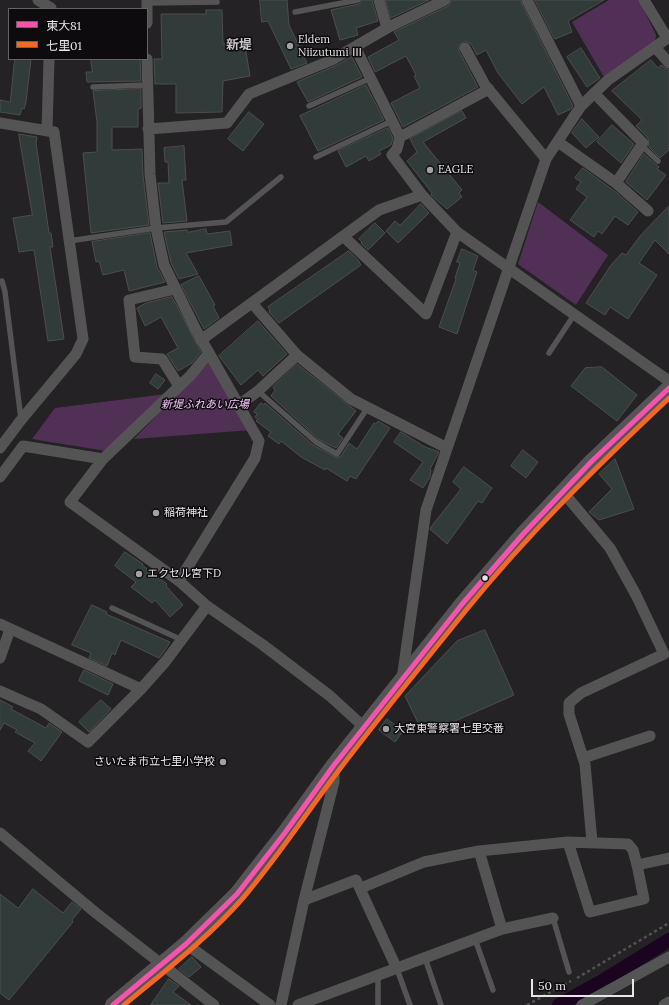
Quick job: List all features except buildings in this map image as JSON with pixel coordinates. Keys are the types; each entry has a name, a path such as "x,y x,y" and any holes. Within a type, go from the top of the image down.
{"main road":[{"path":"113,1005 186,944 237,894 284,834 334,765 463,602 524,533 591,462 669,388"}],"street":[{"path":"38,0 51,6"},
{"path":"379,0 387,28"},
{"path":"148,129 227,123 249,94 332,60 387,28 445,0"},
{"path":"527,0 581,106"},
{"path":"401,681 426,510 546,159 581,106 594,93 608,80 668,38 644,0"},
{"path":"355,47 400,137 397,149 392,156 422,195 457,232 669,382"},
{"path":"655,47 669,63"},
{"path":"466,48 489,89 546,159"},
{"path":"47,130 50,60"},
{"path":"146,60 150,174 156,228 164,265 209,353 259,441 255,458 179,581"},
{"path":"400,137 489,89"},
{"path":"594,93 643,143 616,183"},
{"path":"0,123 54,132 83,338 76,354 21,420 0,448"},
{"path":"558,142 616,183 648,211"},
{"path":"202,340 379,210 422,195"},
{"path":"343,236 426,314 457,232"},
{"path":"175,289 129,300 135,357 162,359 179,386"},
{"path":"252,303 297,355 352,399 447,448"},
{"path":"209,353 179,386 103,459 70,502 179,581 207,606 263,645 330,696 364,727"},
{"path":"239,405 258,391 297,355"},
{"path":"0,477 23,446 103,459"},
{"path":"563,492 610,548 667,654 581,693 569,703 569,714 583,758 592,842"},
{"path":"0,691 41,709 88,742 141,689 182,640 207,606"},
{"path":"0,658 5,626 141,689"},
{"path":"583,758 650,736"},
{"path":"281,1005 304,900 334,782 334,765"},
{"path":"0,832 96,913 214,1005"},
{"path":"361,888 424,862 479,851 568,842 592,842 628,844 633,850 644,899 590,912 568,842"},
{"path":"479,851 502,929"},
{"path":"637,865 669,858"},
{"path":"304,900 356,880 397,969"},
{"path":"298,1005 502,929 553,918"},
{"path":"186,944 270,1005"},
{"path":"582,1005 669,957"},
{"path":"664,1005 669,1002"}],"lane":[{"path":"295,12 358,0"},
{"path":"147,2 217,2"},
{"path":"309,106 371,78"},
{"path":"93,87 146,85"},
{"path":"316,157 392,121"},
{"path":"641,145 658,161"},
{"path":"70,241 156,228 226,222 281,177"},
{"path":"2,281 5,292 21,420"},
{"path":"549,353 574,315"},
{"path":"258,391 316,442 337,454 368,408"},
{"path":"112,608 182,640"},
{"path":"553,918 569,972"},
{"path":"475,939 493,990"},
{"path":"425,958 442,1005"},
{"path":"397,969 410,1005"},
{"path":"378,976 378,1005"}],"path":[{"path":"527,1005 669,923"}],"green space":[{"path":"609,0 639,0 656,35 655,42 604,77 572,22"},
{"path":"538,202 608,255 576,305 518,264"},
{"name":"新堤ふれあい広場","path":"211,360 251,430 134,439"},
{"name":"新堤ふれあい広場","path":"166,394 106,451 32,439 55,408"}],"waterway":[{"path":"559,1005 604,980 669,940"}],"transit line":[{"name":"東大81","path":"113,1005 186,944 237,894 284,834 334,765 463,603 524,533 591,462 669,388"},
{"name":"七里01","path":"124,1005 170,967 230,913 268,867 371,729 467,609 539,527 669,398"}],"place":[{"name":"Eldem Niizutumi Ⅲ","path":"290,46"},
{"name":"EAGLE","path":"430,170"},
{"name":"稲荷神社","path":"156,513"},
{"name":"エクセル宮下D","path":"139,574"},
{"name":"大宮東警察署七里交番","path":"386,729"},
{"name":"さいたま市立七里小学校","path":"223,762"}],"district":[{"name":"新堤","path":"239,45"}]}
